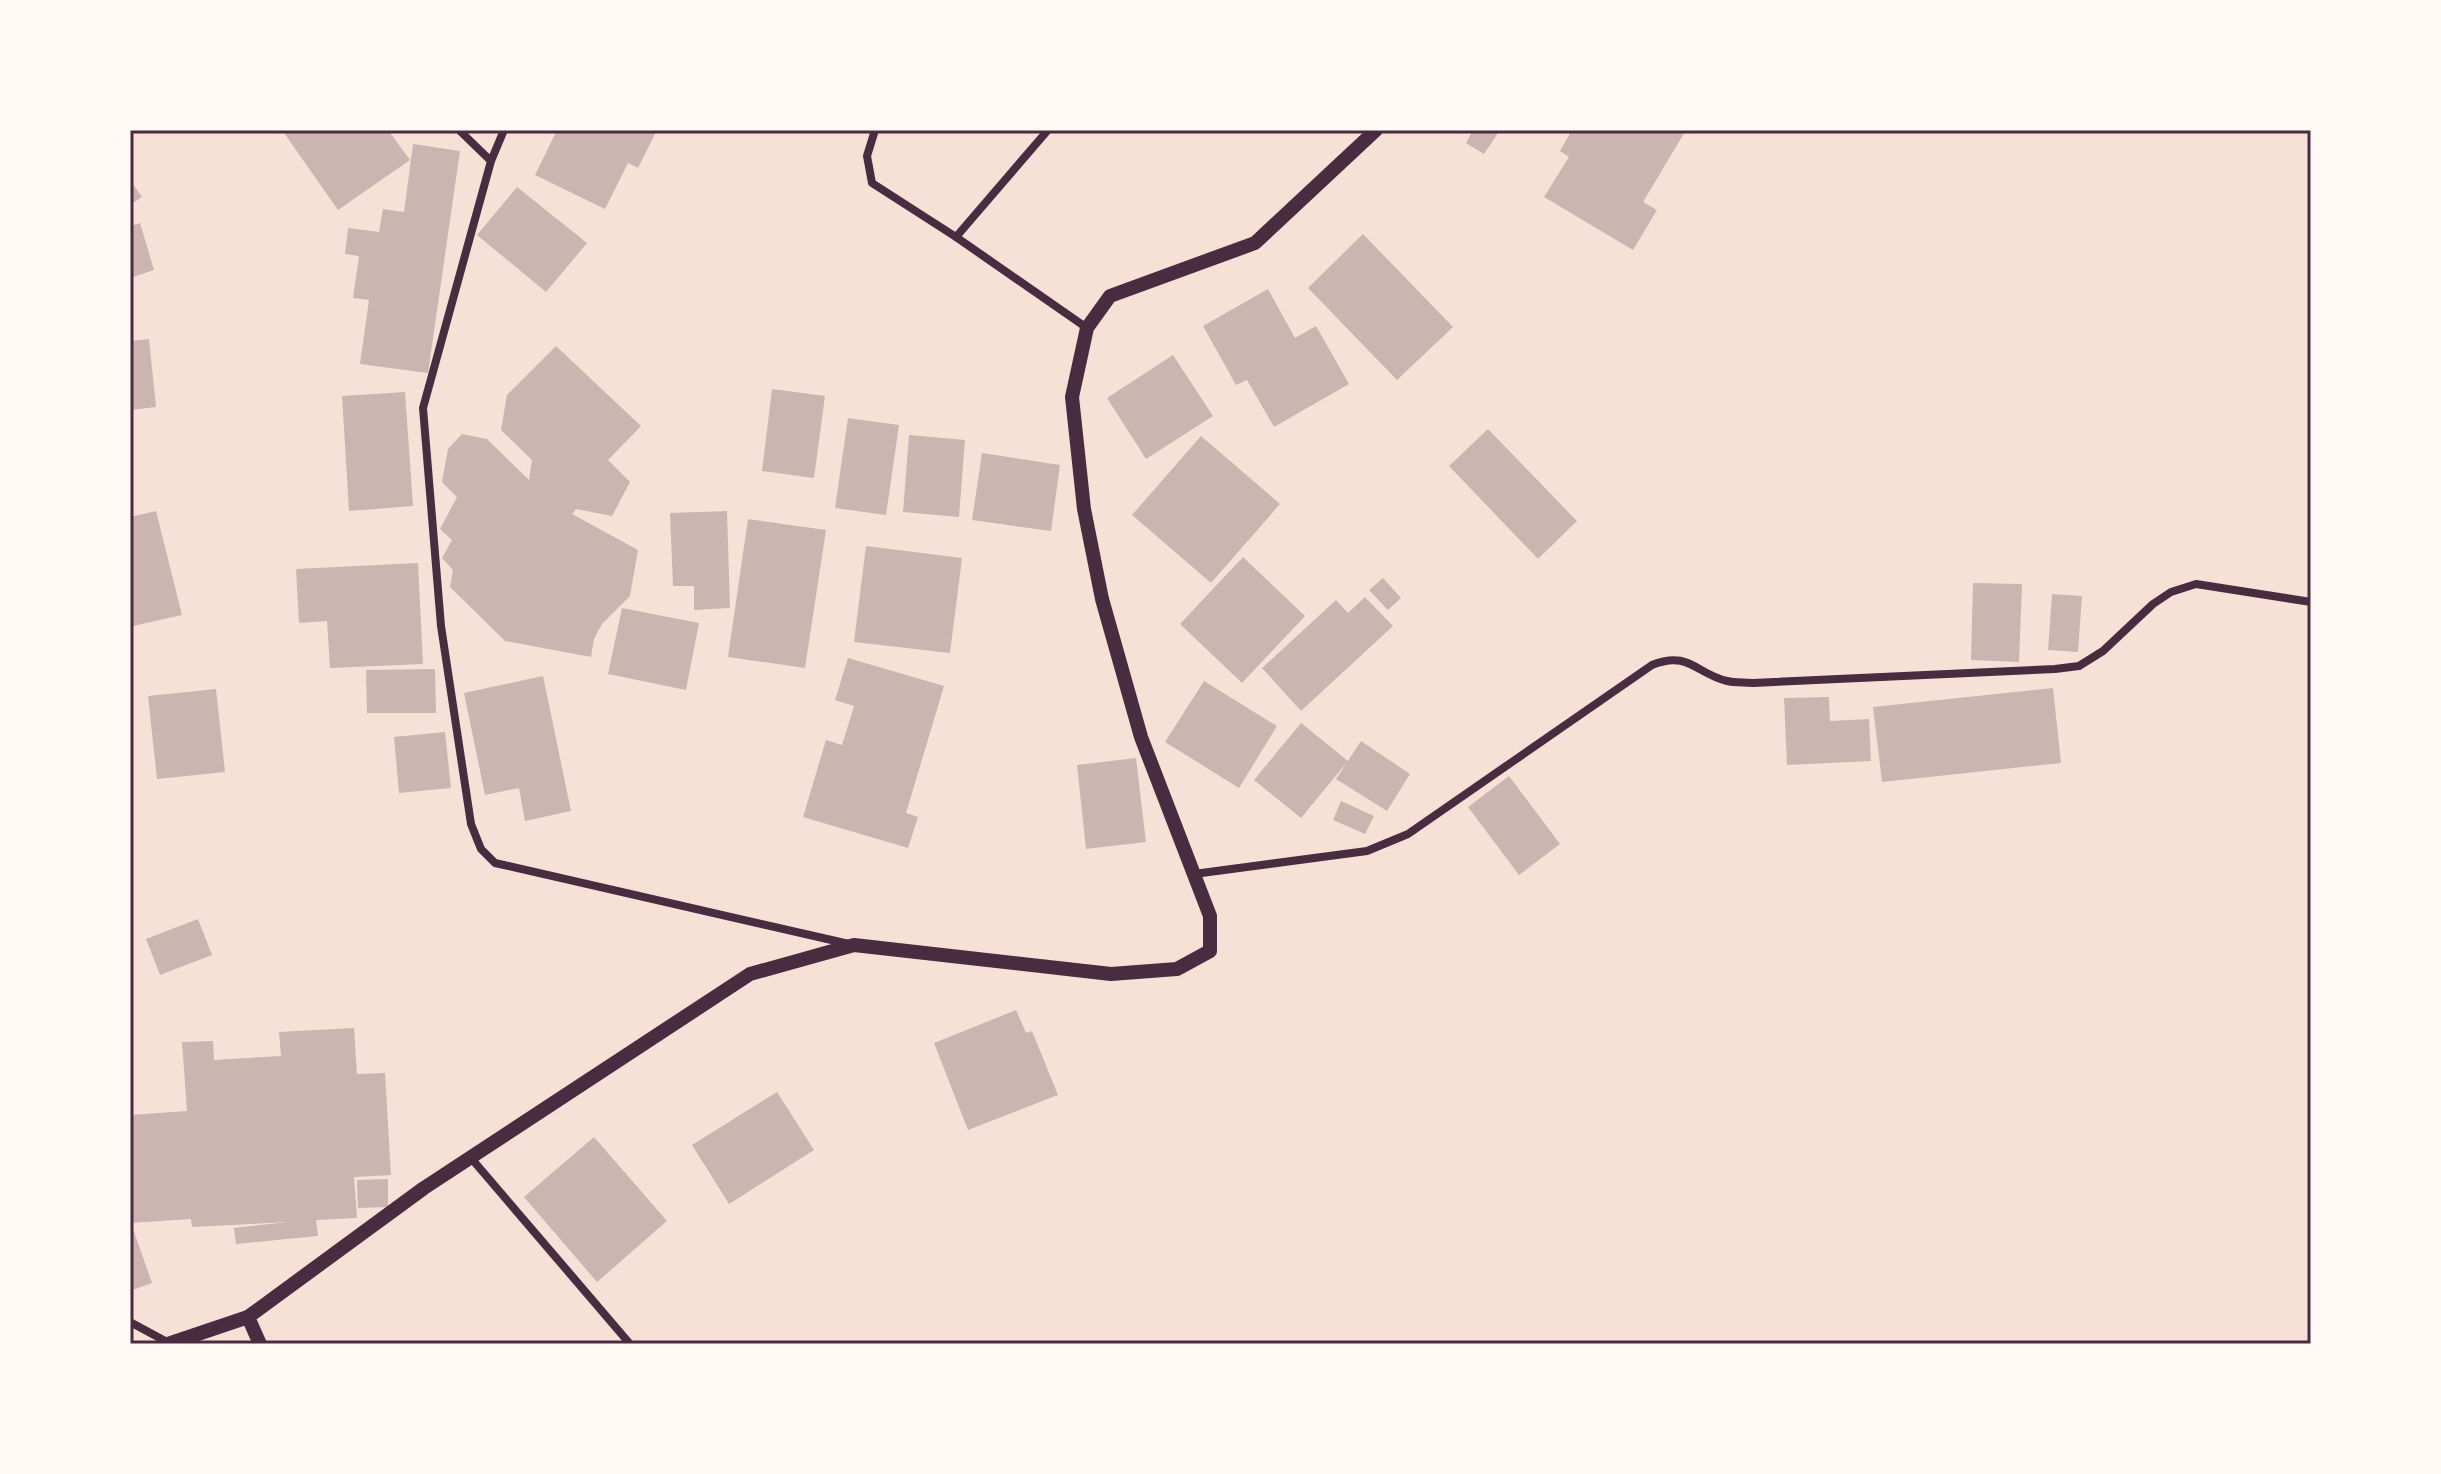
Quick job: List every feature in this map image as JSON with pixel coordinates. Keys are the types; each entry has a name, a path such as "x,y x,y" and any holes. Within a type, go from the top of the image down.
{"street":[{"path":"459,130 491,161"},
{"path":"504,130 491,161 423,408 441,626 471,824 481,849 495,863 854,945 1111,974 1177,969 1210,951 1210,916 1141,737 1102,599 1084,509 1072,397 1087,328 1110,296 1255,243 1376,130"},
{"path":"875,130 867,156 872,183 1087,328"},
{"path":"956,237 1048,130"},
{"path":"1194,874 1367,851 1408,834 1652,665 1669,658 1690,663 1726,681 1753,683 2055,669 2079,666 2103,651 2153,604 2171,592 2196,584 2311,602"},
{"path":"130,1322 168,1344 248,1317 424,1188 750,974 854,945"},
{"path":"471,1158 630,1344"},
{"path":"248,1317 260,1344"}],"building":[{"path":"282,130 388,130 410,160 338,210"},
{"path":"557,130 657,130 638,168 628,163 605,209 535,175"},
{"path":"1473,130 1500,130 1484,154 1466,143"},
{"path":"1572,130 1686,130 1643,202 1657,210 1633,250 1544,197 1569,157 1560,151"},
{"path":"413,144 460,151 428,373 360,364 369,300 353,298 359,256 345,254 348,228 379,232 383,209 404,212"},
{"path":"130,180 142,197 130,205"},
{"path":"517,187 587,243 546,292 477,235"},
{"path":"140,223 154,270 130,278 130,226"},
{"path":"1363,234 1453,327 1397,380 1308,288"},
{"path":"1268,289 1295,338 1316,326 1349,384 1274,427 1247,380 1236,385 1203,326"},
{"path":"149,339 156,407 130,410 130,341"},
{"path":"556,346 641,426 608,460 630,482 612,516 576,509 572,514 638,550 630,596 602,624 594,639 591,657 505,641 450,587 453,570 442,558 452,540 440,529 457,497 442,482 448,449 462,434 487,439 529,480 532,460 501,430 507,395"},
{"path":"1173,355 1213,416 1146,459 1107,398"},
{"path":"772,389 825,396 814,478 762,471"},
{"path":"405,392 413,506 349,511 342,396"},
{"path":"848,418 899,425 886,515 835,508"},
{"path":"1488,429 1577,521 1538,559 1449,466"},
{"path":"909,435 965,440 959,517 903,512"},
{"path":"1201,436 1280,504 1211,583 1132,515"},
{"path":"982,453 1060,465 1051,531 972,520"},
{"path":"156,511 182,615 133,626 130,616 130,517"},
{"path":"727,511 730,608 694,610 694,586 673,586 670,513"},
{"path":"748,519 826,530 805,668 728,657"},
{"path":"866,546 962,558 950,653 854,642"},
{"path":"1243,557 1305,616 1242,683 1180,624"},
{"path":"418,563 423,664 330,668 327,621 299,623 296,569"},
{"path":"1383,578 1401,598 1388,610 1369,590"},
{"path":"1973,583 2022,584 2019,662 1971,660"},
{"path":"2052,594 2082,596 2078,652 2048,650"},
{"path":"1365,597 1393,626 1301,711 1262,668 1336,600 1348,613"},
{"path":"622,608 699,623 686,690 608,674"},
{"path":"848,658 944,686 906,813 918,817 908,848 803,817 826,740 842,745 854,706 835,700"},
{"path":"435,669 436,713 367,713 366,670"},
{"path":"543,676 571,811 525,821 519,788 485,795 464,693"},
{"path":"1204,681 1277,726 1239,788 1165,742"},
{"path":"2053,688 2061,763 1882,782 1873,707"},
{"path":"216,689 225,772 157,779 148,696"},
{"path":"1829,697 1830,721 1869,719 1871,761 1787,765 1784,698"},
{"path":"1301,723 1348,761 1301,818 1254,780"},
{"path":"445,732 451,788 399,793 394,737"},
{"path":"1361,741 1410,774 1387,811 1336,779"},
{"path":"1136,758 1146,842 1086,849 1077,765"},
{"path":"1509,776 1560,844 1519,875 1468,807"},
{"path":"1341,801 1374,816 1365,834 1333,820"},
{"path":"198,919 212,955 160,975 146,939"},
{"path":"1016,1010 1026,1033 1032,1031 1058,1095 968,1130 934,1043"},
{"path":"354,1028 357,1074 385,1073 391,1175 354,1177 357,1218 316,1220 318,1236 236,1244 234,1228 287,1222 192,1227 191,1219 130,1223 130,1115 187,1111 182,1042 213,1041 214,1060 281,1056 279,1032"},
{"path":"777,1092 814,1150 729,1204 692,1145"},
{"path":"594,1137 667,1221 597,1282 524,1197"},
{"path":"388,1179 388,1207 358,1208 357,1180"},
{"path":"133,1229 152,1283 130,1291 130,1230"}]}
